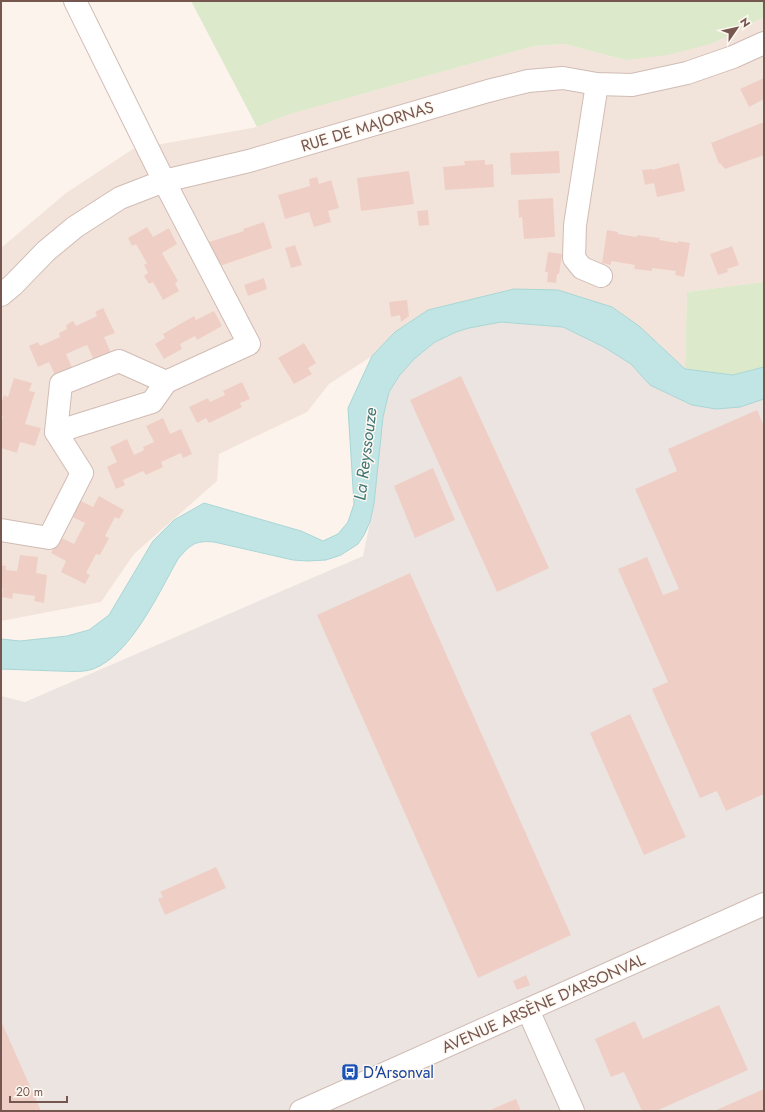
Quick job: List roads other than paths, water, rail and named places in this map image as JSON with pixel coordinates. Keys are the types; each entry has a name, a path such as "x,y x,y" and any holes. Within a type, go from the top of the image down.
{"street":[{"path":"56,432 152,402 166,382 249,344 164,181 75,1"},
{"name":"RUE DE MAJORNAS","path":"1,295 13,285 46,251 75,227 120,198 164,181 250,161 488,91 528,81 563,78 597,84 632,85 687,73 733,57 764,43"},
{"path":"597,84 575,225 574,258 582,268 601,276"},
{"path":"1,530 49,538 82,473 56,432 61,384 119,361 166,382"},
{"name":"AVENUE ARSÈNE D'ARSONVAL","path":"301,1111 764,904"},
{"path":"528,1010 573,1111"}],"water":[{"name":"La Reyssouze","path":"514,289 558,290 612,307 639,326 685,369 733,375 764,367 764,399 740,407 716,409 692,405 650,385 631,364 604,347 563,327 501,322 456,332 435,342 414,359 399,376 389,392 383,417 374,504 370,522 358,544 341,555 326,560 307,561 293,560 214,542 193,544 178,559 153,605 132,637 120,651 107,662 93,669 80,671 1,669 1,639 20,641 67,636 89,630 109,615 153,541 174,520 204,503 301,531 323,541 338,534 348,522 354,504 348,408 372,356 395,332 428,310"}],"place":[{"name":"D'Arsonval","path":"350,1072"}]}
